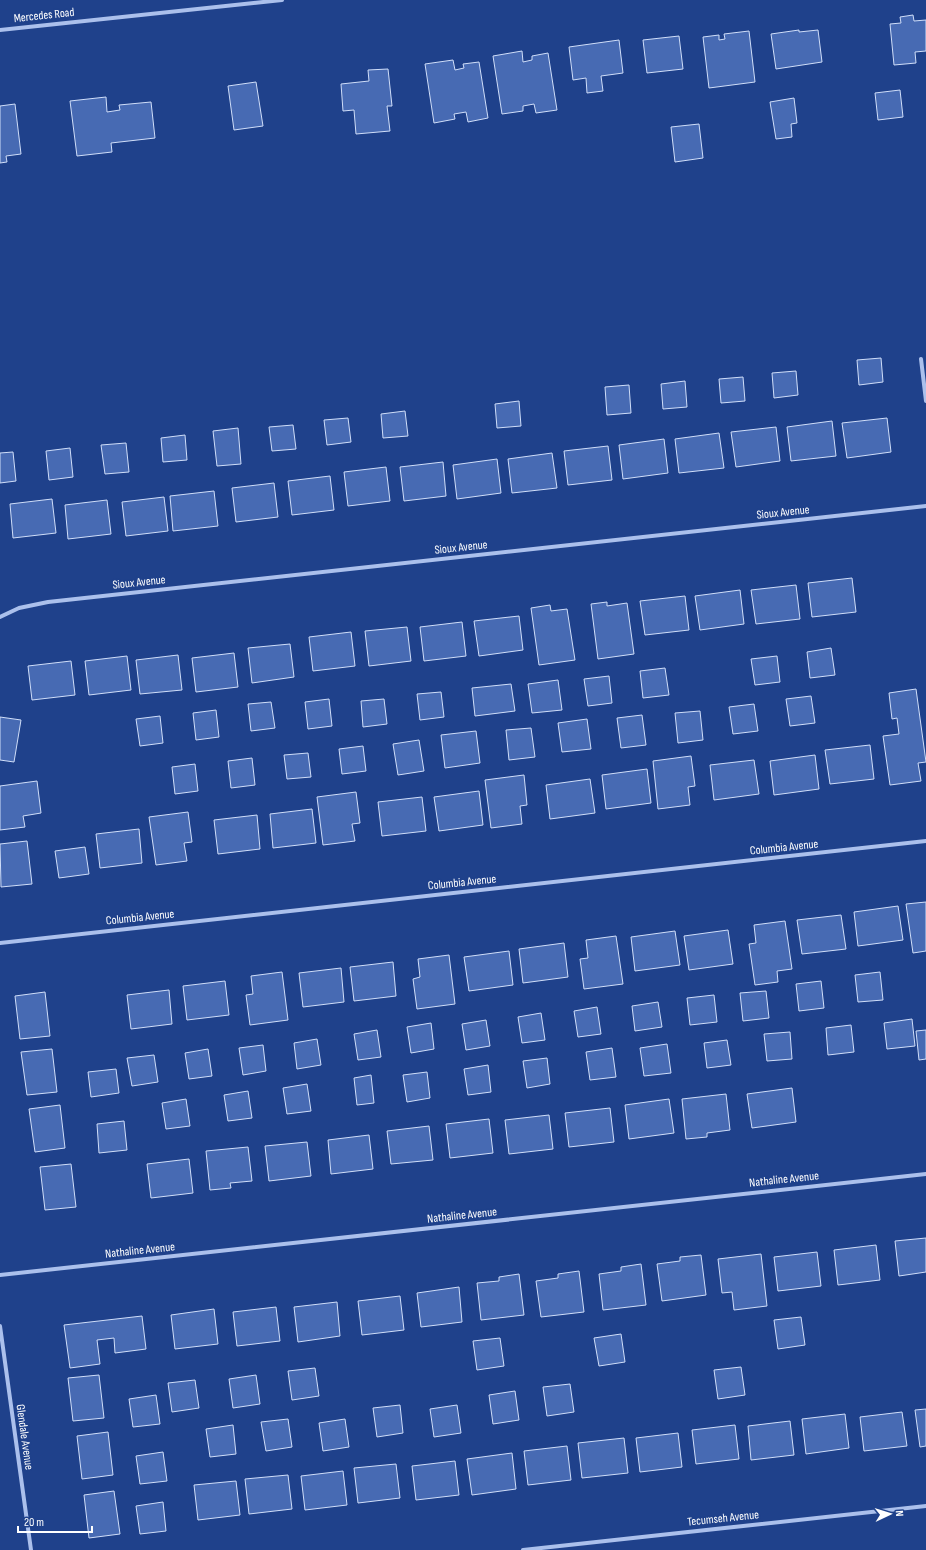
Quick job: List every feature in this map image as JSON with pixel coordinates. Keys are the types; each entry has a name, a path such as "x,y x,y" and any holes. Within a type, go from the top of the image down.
{"street":[{"name":"Mercedes Road","path":"0,30 282,0"},
{"path":"921,359 926,401"},
{"name":"Sioux Avenue","path":"0,616 19,608 48,602 926,506"},
{"name":"Columbia Avenue","path":"0,942 926,841"},
{"name":"Nathaline Avenue","path":"0,1275 926,1174"},
{"name":"Glendale Avenue","path":"0,1326 31,1550"},
{"name":"Tecumseh Avenue","path":"523,1550 926,1506"}],"building":[{"path":"913,15 914,21 926,20 926,51 915,52 916,63 894,65 890,24 901,23 900,17"},
{"path":"799,30 799,32 818,30 822,62 776,69 771,34"},
{"path":"749,31 755,82 709,88 703,37 719,35 719,40 725,39 724,34"},
{"path":"679,36 683,69 647,73 643,40"},
{"path":"619,40 623,73 601,76 603,91 587,93 586,78 573,80 569,47"},
{"path":"522,51 523,62 532,60 532,56 548,53 557,110 536,113 534,104 523,106 523,111 502,114 493,56"},
{"path":"453,60 455,70 464,68 463,64 479,62 488,118 468,122 466,112 454,114 455,119 434,123 425,64"},
{"path":"388,69 392,106 387,106 390,131 356,134 354,110 343,111 341,84 369,81 368,70"},
{"path":"256,82 263,126 234,130 228,86"},
{"path":"900,90 903,117 878,120 875,93"},
{"path":"106,97 107,112 120,110 119,105 151,102 155,138 111,143 112,152 77,156 70,101"},
{"path":"794,98 797,123 791,124 792,137 776,139 770,102"},
{"path":"15,104 21,154 6,156 7,162 0,163 0,106"},
{"path":"699,124 703,158 675,162 671,127"},
{"path":"881,358 883,382 859,385 857,360"},
{"path":"796,371 798,395 774,398 772,373"},
{"path":"743,377 745,401 721,403 719,379"},
{"path":"685,381 687,407 663,409 661,384"},
{"path":"629,385 631,413 607,415 605,387"},
{"path":"519,401 521,426 497,428 495,404"},
{"path":"405,411 408,436 383,438 381,414"},
{"path":"348,418 351,442 327,445 324,420"},
{"path":"887,418 891,452 847,458 842,423"},
{"path":"832,421 836,456 791,461 787,427"},
{"path":"293,425 296,449 272,451 269,427"},
{"path":"776,427 780,461 736,467 731,432"},
{"path":"238,428 241,464 217,466 213,431"},
{"path":"719,433 724,468 679,473 675,439"},
{"path":"185,435 187,460 163,462 161,438"},
{"path":"664,439 668,473 623,479 619,445"},
{"path":"126,443 129,472 105,474 101,445"},
{"path":"608,446 612,480 568,485 564,451"},
{"path":"70,448 73,477 49,480 46,451"},
{"path":"13,452 16,481 0,483 0,453"},
{"path":"552,453 557,488 512,493 508,459"},
{"path":"497,459 501,493 457,499 453,465"},
{"path":"443,462 446,496 404,501 400,467"},
{"path":"386,467 390,501 348,506 344,472"},
{"path":"330,476 334,510 292,515 288,481"},
{"path":"274,483 278,517 236,522 232,488"},
{"path":"214,491 218,526 173,531 170,496"},
{"path":"164,497 168,531 126,536 122,502"},
{"path":"52,499 56,533 13,538 10,504"},
{"path":"107,500 111,534 68,539 65,505"},
{"path":"852,578 856,612 812,617 808,583"},
{"path":"796,585 800,619 756,624 751,590"},
{"path":"740,590 744,624 700,630 695,596"},
{"path":"685,596 689,630 645,635 640,601"},
{"path":"607,602 607,606 627,603 634,654 598,659 591,604"},
{"path":"550,605 551,611 567,609 575,660 539,665 531,608"},
{"path":"519,616 523,650 479,656 474,621"},
{"path":"462,622 466,656 424,661 420,627"},
{"path":"407,627 411,661 369,666 365,631"},
{"path":"351,632 355,666 313,671 309,637"},
{"path":"290,644 294,677 252,683 248,648"},
{"path":"831,648 835,675 810,678 807,652"},
{"path":"234,653 238,687 196,692 192,658"},
{"path":"178,655 182,690 140,694 136,660"},
{"path":"127,656 131,690 89,695 85,661"},
{"path":"777,656 780,682 755,685 751,659"},
{"path":"71,661 75,695 32,700 28,666"},
{"path":"665,668 669,695 643,698 640,671"},
{"path":"609,676 612,703 588,706 584,679"},
{"path":"558,680 562,710 532,713 528,684"},
{"path":"511,684 515,711 475,716 472,688"},
{"path":"916,689 926,762 918,763 921,781 890,785 883,736 899,734 897,718 892,719 889,693"},
{"path":"441,692 444,717 420,720 417,694"},
{"path":"811,696 815,723 790,726 786,699"},
{"path":"329,699 332,726 308,729 305,702"},
{"path":"384,699 387,724 363,727 361,701"},
{"path":"271,702 275,728 251,731 248,704"},
{"path":"754,704 758,731 733,734 729,707"},
{"path":"216,710 219,737 196,740 193,713"},
{"path":"700,711 703,740 678,743 675,713"},
{"path":"642,715 646,745 621,748 617,718"},
{"path":"160,716 163,743 140,746 136,719"},
{"path":"0,717 21,720 14,762 0,760"},
{"path":"587,719 591,749 562,752 558,723"},
{"path":"531,728 535,757 509,760 506,730"},
{"path":"476,731 480,763 445,768 441,735"},
{"path":"419,740 424,771 398,775 393,744"},
{"path":"870,745 874,779 830,784 825,750"},
{"path":"363,746 366,771 342,774 339,749"},
{"path":"308,753 311,777 287,779 284,755"},
{"path":"815,755 819,789 774,795 770,761"},
{"path":"691,756 695,786 688,787 690,805 658,809 653,761"},
{"path":"252,758 255,785 231,788 228,761"},
{"path":"754,760 759,794 714,800 710,765"},
{"path":"195,764 198,791 175,794 172,767"},
{"path":"647,769 651,803 606,809 602,775"},
{"path":"524,775 527,805 520,806 522,824 491,828 485,780"},
{"path":"590,779 595,813 550,819 546,785"},
{"path":"37,781 41,813 23,816 25,827 0,830 0,786"},
{"path":"479,791 483,825 439,831 434,797"},
{"path":"356,792 360,823 352,824 355,841 323,845 317,797"},
{"path":"422,797 426,831 382,836 378,802"},
{"path":"312,809 316,843 273,848 270,814"},
{"path":"188,812 192,842 184,843 187,861 156,865 149,817"},
{"path":"257,815 260,849 218,854 214,820"},
{"path":"139,829 142,863 100,868 96,834"},
{"path":"27,841 32,884 1,887 0,844"},
{"path":"85,847 89,874 59,878 55,851"},
{"path":"926,902 926,951 913,953 906,904"},
{"path":"898,906 903,940 858,946 854,912"},
{"path":"841,915 846,949 802,954 797,920"},
{"path":"785,921 792,969 777,971 778,982 755,985 749,944 756,943 754,925"},
{"path":"728,930 733,964 689,970 684,936"},
{"path":"675,931 680,965 635,971 631,937"},
{"path":"616,936 623,984 584,989 580,959 588,958 586,940"},
{"path":"564,943 568,977 523,983 519,949"},
{"path":"509,951 513,985 469,991 464,957"},
{"path":"449,955 455,1004 417,1009 413,979 420,977 418,959"},
{"path":"393,962 396,996 354,1001 350,967"},
{"path":"341,968 344,1002 303,1007 299,973"},
{"path":"282,972 288,1020 250,1025 246,995 253,994 251,976"},
{"path":"880,972 883,1000 858,1002 855,975"},
{"path":"225,981 229,1015 187,1020 183,986"},
{"path":"821,981 824,1008 799,1011 796,984"},
{"path":"169,990 172,1024 131,1029 127,995"},
{"path":"766,991 769,1018 743,1021 740,993"},
{"path":"45,992 50,1036 20,1039 15,996"},
{"path":"714,995 717,1022 690,1025 687,998"},
{"path":"658,1002 662,1027 635,1031 632,1006"},
{"path":"597,1007 601,1034 578,1037 574,1011"},
{"path":"541,1013 545,1040 522,1043 518,1017"},
{"path":"912,1019 915,1046 887,1049 884,1023"},
{"path":"486,1020 490,1046 466,1050 462,1024"},
{"path":"431,1023 434,1049 411,1053 407,1027"},
{"path":"851,1025 854,1052 828,1055 826,1028"},
{"path":"377,1030 381,1057 358,1060 354,1034"},
{"path":"926,1030 926,1059 919,1060 916,1031"},
{"path":"790,1032 792,1059 767,1061 764,1034"},
{"path":"317,1039 321,1065 297,1069 294,1043"},
{"path":"727,1040 731,1065 707,1068 704,1043"},
{"path":"667,1044 671,1073 644,1076 640,1048"},
{"path":"263,1045 266,1071 243,1075 239,1048"},
{"path":"612,1048 616,1077 590,1080 586,1052"},
{"path":"52,1049 57,1092 27,1095 21,1052"},
{"path":"208,1049 212,1076 189,1079 185,1053"},
{"path":"154,1055 158,1082 132,1086 127,1058"},
{"path":"547,1058 550,1084 527,1088 523,1061"},
{"path":"488,1065 491,1092 468,1095 464,1069"},
{"path":"116,1069 119,1093 91,1097 88,1072"},
{"path":"427,1072 430,1098 407,1102 403,1075"},
{"path":"371,1075 374,1103 357,1105 354,1078"},
{"path":"307,1084 311,1111 287,1114 283,1088"},
{"path":"792,1088 796,1122 752,1128 747,1094"},
{"path":"248,1091 252,1118 228,1121 224,1095"},
{"path":"726,1094 730,1130 707,1133 707,1137 686,1139 682,1099"},
{"path":"186,1099 190,1126 166,1129 162,1103"},
{"path":"669,1099 674,1133 629,1139 625,1105"},
{"path":"60,1105 65,1148 35,1152 29,1109"},
{"path":"610,1108 614,1142 569,1147 565,1113"},
{"path":"549,1115 553,1149 509,1154 505,1120"},
{"path":"489,1119 493,1153 450,1158 446,1124"},
{"path":"124,1121 127,1150 99,1153 97,1124"},
{"path":"429,1126 433,1160 391,1164 387,1131"},
{"path":"369,1135 373,1169 331,1174 328,1140"},
{"path":"307,1142 311,1176 269,1181 265,1146"},
{"path":"248,1147 252,1181 230,1183 231,1188 210,1190 206,1151"},
{"path":"189,1159 193,1193 151,1198 147,1164"},
{"path":"71,1164 76,1207 45,1210 40,1167"},
{"path":"926,1238 926,1272 899,1276 895,1241"},
{"path":"876,1245 880,1280 838,1285 834,1250"},
{"path":"817,1252 821,1286 778,1291 774,1257"},
{"path":"761,1254 767,1306 734,1310 732,1292 722,1293 718,1259"},
{"path":"701,1255 706,1295 662,1301 657,1264 680,1261 680,1257"},
{"path":"641,1264 646,1305 603,1310 599,1274 621,1271 621,1267"},
{"path":"579,1271 584,1312 541,1317 536,1281 558,1278 558,1274"},
{"path":"519,1274 524,1315 481,1320 477,1283 499,1281 499,1277"},
{"path":"459,1287 462,1322 421,1327 417,1293"},
{"path":"400,1296 404,1330 362,1335 358,1301"},
{"path":"337,1302 340,1336 298,1342 294,1307"},
{"path":"276,1307 280,1341 237,1346 233,1312"},
{"path":"214,1309 218,1344 175,1349 171,1315"},
{"path":"142,1316 146,1349 115,1353 114,1338 97,1340 100,1364 70,1368 64,1325"},
{"path":"801,1317 805,1345 778,1349 774,1320"},
{"path":"621,1334 625,1362 599,1366 594,1338"},
{"path":"500,1338 504,1366 477,1370 473,1341"},
{"path":"741,1367 745,1395 718,1399 714,1370"},
{"path":"315,1368 319,1396 292,1400 288,1371"},
{"path":"99,1375 104,1418 73,1421 68,1378"},
{"path":"256,1375 260,1404 233,1408 229,1379"},
{"path":"195,1380 199,1408 172,1412 168,1383"},
{"path":"570,1384 574,1412 547,1416 543,1387"},
{"path":"515,1391 519,1420 493,1424 489,1395"},
{"path":"156,1395 160,1424 133,1427 129,1399"},
{"path":"400,1405 403,1433 377,1437 373,1408"},
{"path":"457,1405 461,1433 434,1437 430,1409"},
{"path":"926,1409 926,1446 920,1447 915,1410"},
{"path":"902,1412 907,1446 864,1451 860,1417"},
{"path":"845,1414 849,1448 806,1454 802,1419"},
{"path":"288,1419 292,1447 266,1451 261,1422"},
{"path":"345,1419 349,1447 323,1451 319,1423"},
{"path":"790,1421 794,1455 751,1460 748,1426"},
{"path":"233,1425 236,1454 210,1457 206,1429"},
{"path":"735,1425 739,1459 696,1464 692,1430"},
{"path":"108,1432 113,1475 82,1479 77,1436"},
{"path":"678,1433 682,1467 640,1472 636,1438"},
{"path":"624,1438 628,1473 582,1478 578,1443"},
{"path":"567,1446 571,1480 528,1485 524,1451"},
{"path":"163,1452 167,1481 140,1484 136,1456"},
{"path":"512,1453 516,1489 472,1495 467,1459"},
{"path":"455,1461 459,1495 416,1500 412,1466"},
{"path":"396,1464 400,1498 358,1503 354,1468"},
{"path":"343,1471 347,1505 305,1510 301,1476"},
{"path":"288,1475 292,1509 249,1514 245,1479"},
{"path":"236,1481 240,1515 198,1520 194,1485"},
{"path":"114,1491 120,1534 89,1538 84,1495"},
{"path":"163,1502 166,1531 140,1534 136,1506"}]}
